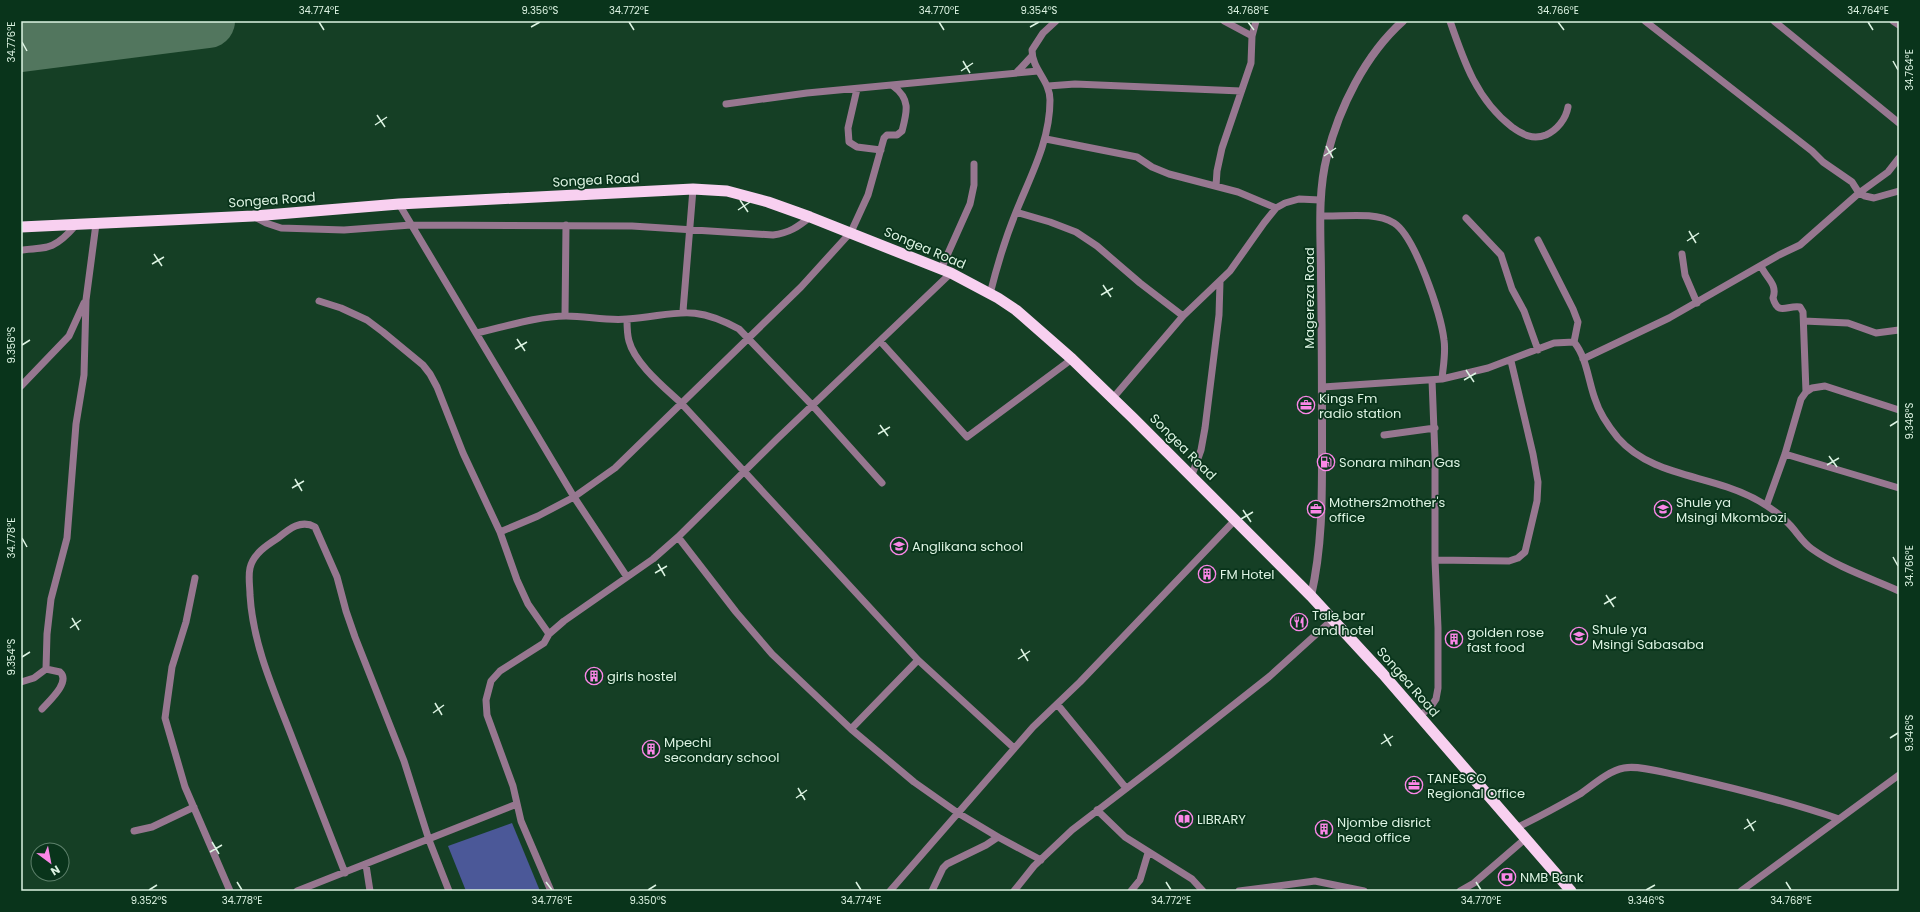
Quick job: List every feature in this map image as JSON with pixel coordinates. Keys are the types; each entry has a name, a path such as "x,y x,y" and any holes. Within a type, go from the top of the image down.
{"highway":[{"name":"Songea Road","path":"21,227 253,216 399,204 693,189 727,191 768,202 851,232 946,271 990,294 1021,314 1113,398 1192,475 1333,619 1571,891"}],"street":[{"path":"990,294 1003,246 1046,139 1050,99 1048,86 1038,71 1032,56 1032,50 1035,43 1056,21"},
{"path":"1224,21 1252,36"},
{"path":"1216,186 1219,160 1241,91 1249,74 1252,36 1256,21"},
{"name":"Magereza Road","path":"1311,596 1321,539 1323,388 1320,200 1327,156 1348,100 1372,58 1403,21"},
{"path":"1450,21 1459,48 1480,94 1496,113 1514,129 1528,137 1539,137 1550,133 1567,113 1568,107"},
{"path":"1645,21 1812,151 1824,162 1852,182 1859,193 1874,198 1899,191"},
{"path":"1774,21 1899,123"},
{"path":"1893,21 1899,25"},
{"path":"1017,72 1032,56"},
{"path":"726,104 807,93 1038,71"},
{"path":"1048,86 1075,84 1241,91"},
{"path":"500,532 538,516 574,497 615,468 806,281 851,232 868,196 884,138 887,136 900,134 904,122 906,99 893,86"},
{"path":"857,89 848,128 849,142 857,147 881,150"},
{"path":"1046,139 1137,157 1152,167 1169,174 1238,192 1276,208"},
{"path":"1583,359 1670,318 1800,244 1859,193 1888,172 1899,158"},
{"path":"551,891 521,821 513,786 487,715 486,700 491,681 500,670 537,649 544,643 549,634 564,621 653,558 678,537 812,405 880,341 946,271 970,204 974,185 974,164"},
{"path":"683,311 693,189"},
{"path":"1113,398 1183,316 1230,271 1276,208 1285,203 1299,199 1320,200"},
{"path":"399,204 574,497 627,577"},
{"path":"1016,212 1050,222 1076,232 1097,246 1140,283 1183,316"},
{"path":"253,216 266,223 281,228 344,230 411,225 566,225 632,226 773,235 787,233 797,228 810,217"},
{"path":"1321,216 1380,217 1394,223 1406,236 1417,257 1441,322 1444,341 1442,380"},
{"path":"1466,218 1501,255 1512,288 1524,311 1538,350"},
{"path":"46,669 47,634 51,599 67,538 76,424 84,375 86,300 96,224"},
{"path":"21,250 51,247 66,237 76,225"},
{"path":"565,316 566,225"},
{"path":"1538,240 1573,309 1578,322 1574,342 1580,350 1595,400 1609,426 1619,438 1640,456 1676,473 1728,487 1768,504 1811,548 1825,557 1899,591"},
{"path":"1682,254 1685,275 1697,303"},
{"path":"1761,266 1774,285 1775,291 1773,298 1776,306 1780,309 1800,307 1803,312 1806,392"},
{"path":"1192,475 1202,450 1219,314 1220,282"},
{"path":"21,386 69,336 86,300"},
{"path":"318,301 342,308 367,320 384,332 423,365 437,387 463,454 500,532 528,604 549,634"},
{"path":"477,333 565,316 627,319 683,311 705,314 724,320 739,329 748,338 812,405 882,483"},
{"path":"627,319 629,341 635,355 647,370 681,404 743,472 816,548 918,660 1014,748"},
{"path":"1804,321 1848,323 1876,333 1899,330"},
{"path":"880,341 967,437 1072,360"},
{"path":"1323,388 1442,380 1488,368 1554,344 1574,342"},
{"path":"1435,560 1509,561 1518,558 1525,552 1537,501 1538,482 1534,454 1511,360"},
{"path":"1419,716 1430,708 1436,699 1438,688 1438,628 1435,560 1435,428 1432,380"},
{"path":"1768,504 1785,454 1797,408 1806,392 1812,388 1825,386 1899,410"},
{"path":"1384,435 1435,428"},
{"path":"1785,454 1899,488"},
{"path":"890,891 994,774 1014,748 1236,519"},
{"path":"345,873 265,668 251,606 250,569 252,560 258,553 278,537 301,524 308,523 315,527 337,577 346,611 404,761 429,840 449,891"},
{"path":"678,537 736,612 772,654 851,729 914,782 958,813 1041,860"},
{"path":"195,578 186,622 172,667 170,695 165,712 180,773 230,891"},
{"path":"1014,891 1041,860 1072,830 1270,676 1333,619"},
{"path":"851,729 918,660"},
{"path":"21,682 34,678 46,669 60,672 64,677 57,691 42,709"},
{"path":"1057,704 1126,788"},
{"path":"1516,828 1558,806 1612,773 1624,768 1650,770 1709,783 1812,810 1839,819"},
{"path":"1741,891 1899,775"},
{"path":"297,891 517,804"},
{"path":"134,831 158,824 194,807"},
{"path":"1097,810 1124,837 1192,879 1203,891"},
{"path":"932,891 943,868 947,864 986,845 998,837"},
{"path":"1460,891 1474,883 1525,839"},
{"path":"1131,891 1140,880 1148,852"},
{"path":"366,865 370,891"},
{"path":"1239,891 1315,881 1364,891"}],"shaded area":[{"path":"512,823 540,891 466,891 448,846"}],"runway":[{"path":"21,45 208,21"}],"place":[{"name":"Kings Fm radio station","path":"1306,405"},
{"name":"Sonara mihan Gas","path":"1326,462"},
{"name":"Mothers2mother's office","path":"1316,509"},
{"name":"Shule ya Msingi Mkombozi","path":"1663,509"},
{"name":"Anglikana school","path":"899,546"},
{"name":"FM Hotel","path":"1207,574"},
{"name":"Tale bar and hotel","path":"1299,622"},
{"name":"Shule ya Msingi Sabasaba","path":"1579,636"},
{"name":"golden rose fast food","path":"1454,639"},
{"name":"girls hostel","path":"594,676"},
{"name":"Mpechi secondary school","path":"651,749"},
{"name":"TANESCO Regional Office","path":"1414,785"},
{"name":"LIBRARY","path":"1184,819"},
{"name":"Njombe disrict head office","path":"1324,829"},
{"name":"NMB Bank","path":"1507,877"}]}
